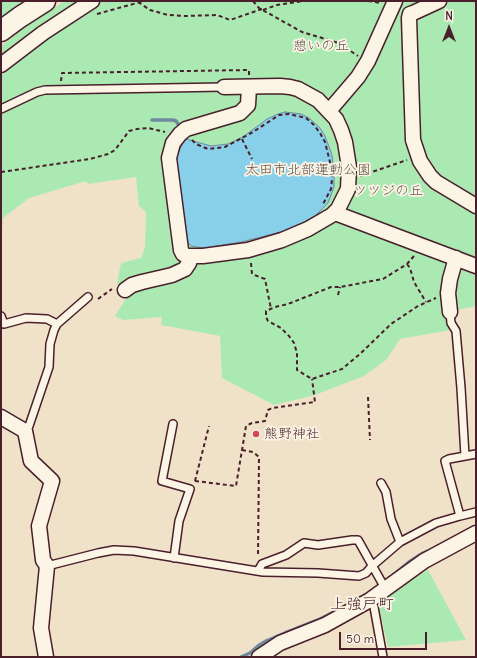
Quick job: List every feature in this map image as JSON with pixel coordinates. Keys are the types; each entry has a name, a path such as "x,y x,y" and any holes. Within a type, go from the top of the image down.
{"street":[{"path":"1,31 45,1"},
{"path":"1,65 43,33 92,1"},
{"path":"329,111 358,77 367,63 395,1"},
{"path":"439,1 410,14 409,18 413,140 418,156 426,170 436,182 476,206"},
{"path":"224,87 280,86 298,89 318,100 336,119 341,130 345,142 349,179 348,189 335,213 308,229 282,240 249,250 191,257 183,254 181,250 169,158 173,144 181,134 240,113 248,104 250,87"},
{"path":"335,213 476,266"},
{"path":"125,290 132,285 172,275 185,269 191,257"},
{"path":"450,312 448,293 456,258"},
{"path":"1,417 25,431 31,461 52,482 39,526 43,560 47,566 41,628 46,657"},
{"path":"259,657 280,643 325,625 370,600 383,585 476,533"}],"lane":[{"path":"1,109 37,92 45,90 224,87"},
{"path":"25,431 49,367 50,344 57,324 86,300"},
{"path":"450,312 451,323 456,331 465,456"},
{"path":"1,316 4,324 26,318 47,319 57,324"},
{"path":"173,424 162,481 190,489 179,521 174,558"},
{"path":"460,516 445,461 476,454"},
{"path":"381,483 386,492 391,519 400,542"},
{"path":"47,566 114,550 134,551 258,571 328,573 359,576 366,573 400,542 436,523 476,512"},
{"path":"258,571 262,564 286,555 304,543 318,546 358,540 383,585"},
{"path":"370,600 374,608 383,657"}],"path":[{"path":"79,10 87,14 100,14 144,1"},
{"path":"253,1 262,10 302,32 342,44 367,63"},
{"path":"138,2 150,10 168,15 217,15 230,20 277,5 303,1"},
{"path":"61,82 62,73 250,70 250,87"},
{"path":"1,172 90,160 115,150 129,131 137,129 148,128 181,134 196,144 208,149 225,147 242,139 279,115 289,114 306,118 314,125 324,142 330,162 332,179 331,189 320,208"},
{"path":"242,139 252,159"},
{"path":"349,179 418,156"},
{"path":"420,245 418,251 407,264 383,279 340,287 331,287 266,311 266,317 268,321 281,328 289,336 294,343 297,353 297,370 312,379 342,369 392,324 418,306 448,293"},
{"path":"249,250 252,274 265,279 271,309"},
{"path":"407,264 410,268 414,282 426,302"},
{"path":"338,296 340,287"},
{"path":"86,300 90,305 111,289 116,288 125,290"},
{"path":"195,481 236,486 246,426 265,421 268,410 272,408 315,402 312,379"},
{"path":"368,397 370,440"},
{"path":"190,489 195,481 209,426"},
{"path":"242,450 253,452 259,457 260,497 258,571"}],"green space":[{"path":"1,1 35,1 1,23"},
{"name":"太田市北部運動公園","path":"65,1 476,1 476,306 447,312 450,330 400,339 386,360 364,376 315,395 274,405 222,378 220,336 161,325 162,317 123,320 115,316 128,295 117,283 121,263 141,258 145,247 146,212 139,206 136,177 88,184 86,181 29,198 3,218 1,228 1,46 23,28"},
{"path":"428,570 466,640 388,647 378,602"}],"water":[{"path":"285,112 301,114 309,118 320,128 325,136 332,155 334,172 334,187 328,203 313,218 281,232 241,242 204,248 191,246 185,240 177,164 177,156 183,142 186,139 211,146 228,144 243,137 267,119"}],"waterway":[{"path":"152,120 173,120 176,121 181,128"},
{"path":"387,580 409,562 423,553 433,549"},
{"path":"241,657 250,653 266,641 334,612"}],"place":[{"name":"熊野神社","path":"256,434"}],"district":[{"name":"上強戸町","path":"362,604"}],"park label":[{"name":"憩いの丘","path":"321,46"},
{"name":"ツツジの丘","path":"388,191"}]}
